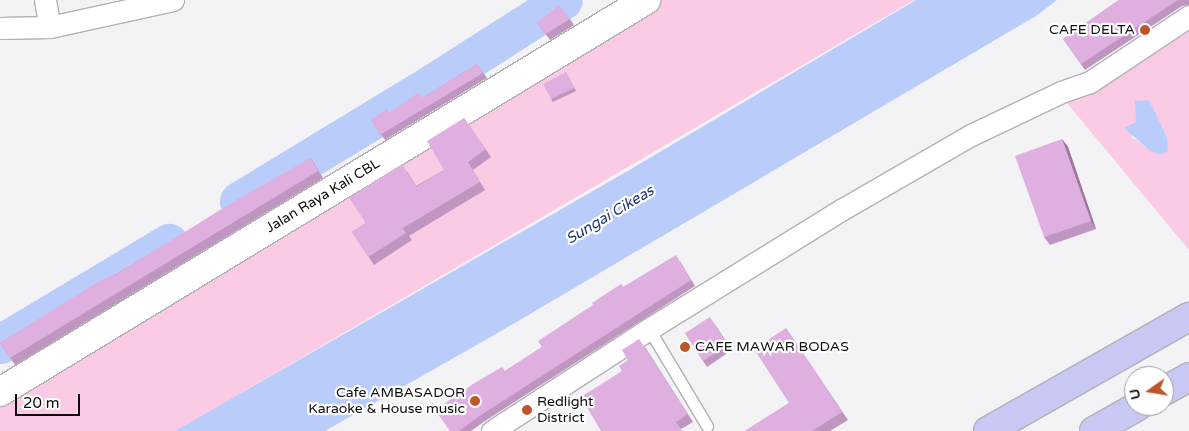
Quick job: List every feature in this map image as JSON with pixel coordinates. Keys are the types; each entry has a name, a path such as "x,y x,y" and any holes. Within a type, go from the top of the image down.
{"highway":[{"path":"988,431 1189,317"},
{"path":"1174,386 1189,378"},
{"path":"1094,431 1124,414"}],"main road":[{"name":"Jalan Raya Kali CBL","path":"0,392 646,0"}],"street":[{"path":"45,0 50,27"},
{"path":"0,28 50,27 173,0"},
{"path":"492,431 650,329 884,185 971,135 1061,92 1090,82 1189,16"}],"lane":[{"path":"650,329 707,426"}],"shaded area":[{"path":"636,0 914,0 176,431 0,431 0,390"},
{"path":"1189,21 1189,250 1067,103 1104,83","holes":["1149,100 1167,137 1149,150 1132,137 1136,122"]}],"water":[{"name":"Sungai Cikeas","path":"916,0 1057,0 1036,16 496,334 325,431 175,431 626,172"},
{"path":"1149,100 1167,137 1168,151 1160,155 1149,150 1124,128 1136,122 1135,101"}],"building":[{"path":"1119,0 1178,0 1081,64 1063,39"},
{"path":"559,5 570,19 546,34 537,23"},
{"path":"477,64 483,73 380,135 371,120 387,109 389,113 418,93 422,98"},
{"path":"566,72 574,88 551,99 543,84"},
{"path":"464,118 486,149 468,162 480,182 403,228 406,233 368,257 352,232 366,223 349,198 402,164 416,187 444,170 427,141"},
{"path":"1062,139 1091,221 1044,237 1015,156"},
{"path":"311,158 318,171 10,358 0,343 98,282 115,275 238,199"},
{"path":"676,255 691,280 459,431 450,431 435,410 473,384 502,367 505,371 542,347 538,341 621,284 623,287"},
{"path":"710,317 728,345 703,361 685,333"},
{"path":"786,328 842,412 812,431 745,431 789,403 754,349"},
{"path":"639,339 688,414 676,422 682,431 601,431 581,397 622,371 619,366 628,360 622,350"}],"waterway":[{"path":"239,201 433,83 563,0"},
{"path":"0,344 169,243"}],"place":[{"name":"CAFE DELTA","path":"1145,30"},
{"name":"CAFE MAWAR BODAS","path":"685,347"},
{"name":"Cafe AMBASADOR Karaoke & House music","path":"475,401"},
{"name":"Redlight District","path":"527,410"}]}
